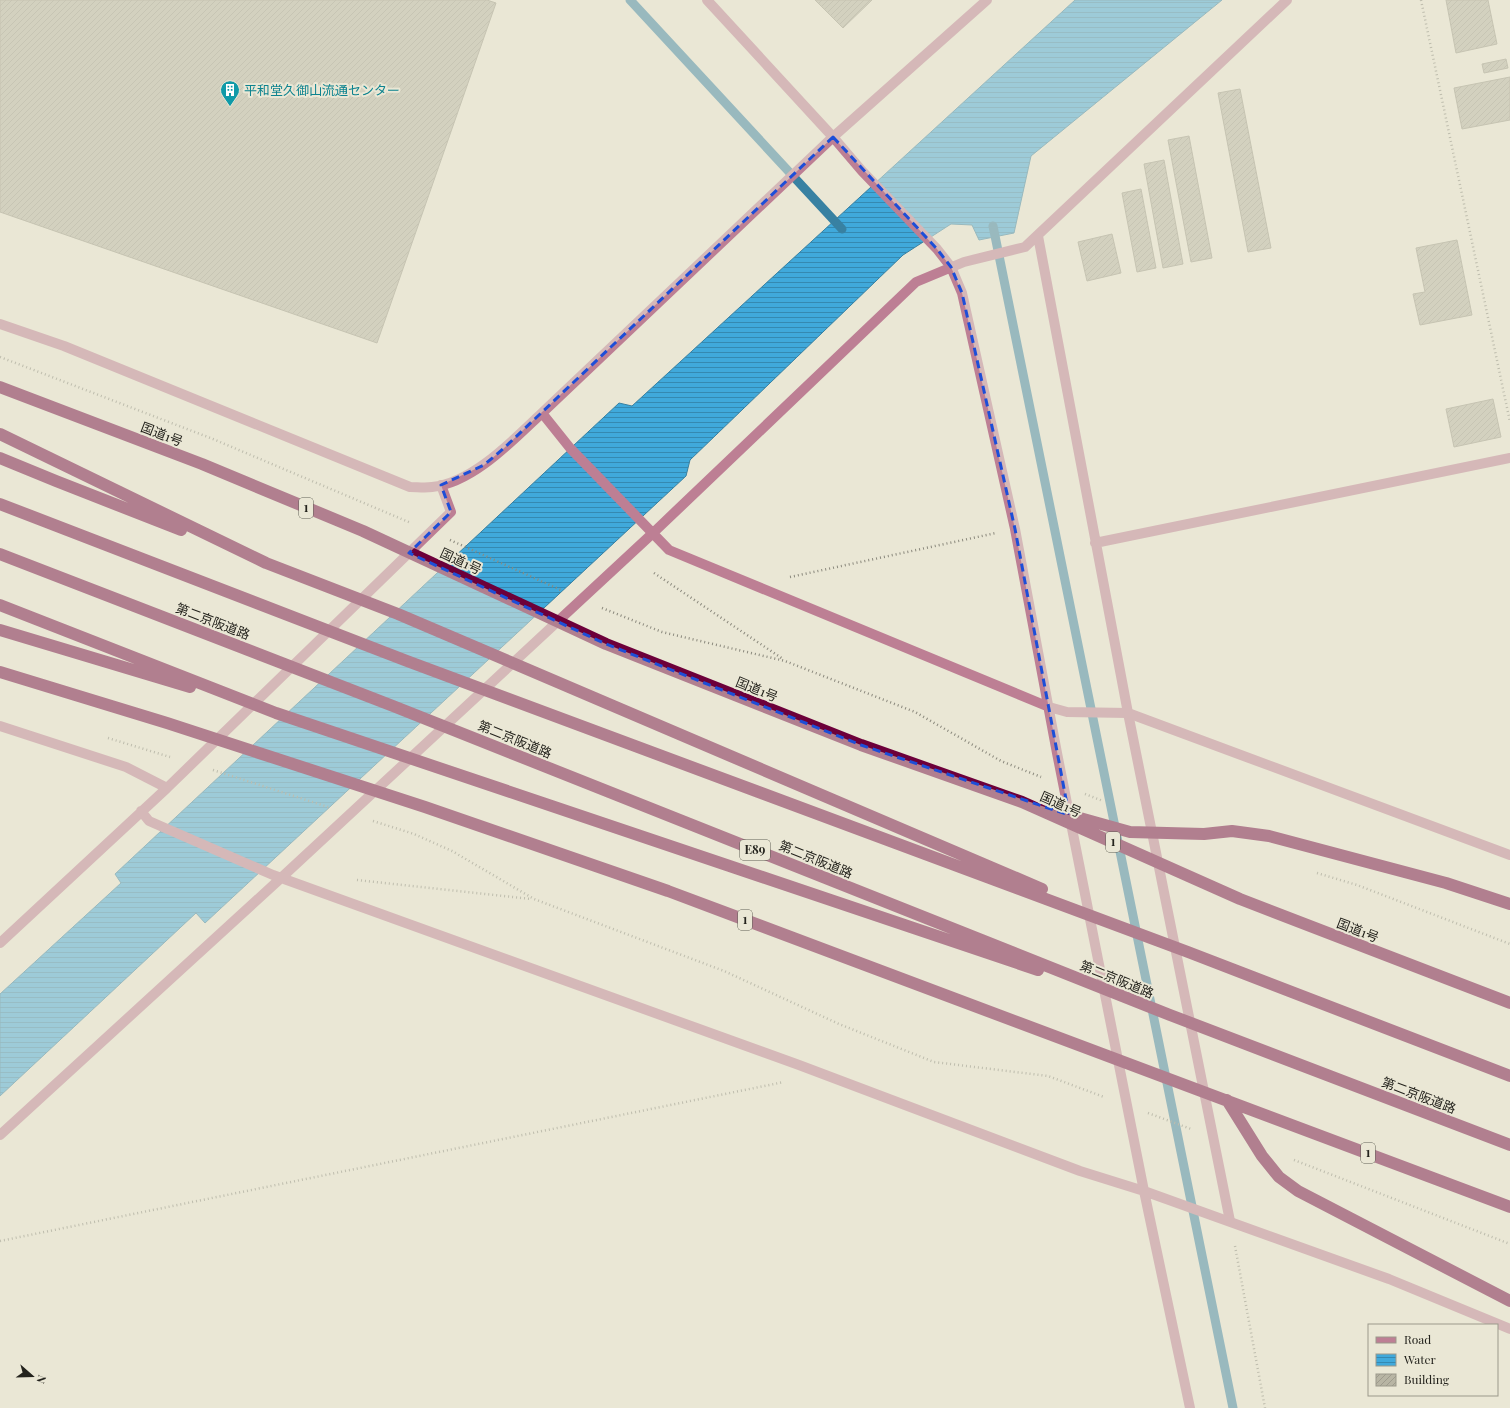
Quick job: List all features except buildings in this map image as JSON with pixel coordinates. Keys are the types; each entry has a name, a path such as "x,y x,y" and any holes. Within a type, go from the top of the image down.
{"highway":[{"name":"国道1号","path":"0,387 202,464 363,531 606,644 861,745 1022,802 1240,899 1510,1003"},
{"path":"0,434 266,563"},
{"path":"0,458 56,482 398,614 1188,952"},
{"path":"0,504 408,661 1188,952 1510,1076"},
{"name":"第二京阪道路","path":"0,554 401,709 1170,1015 1510,1145"},
{"path":"0,605 276,713"},
{"path":"0,630 276,713 1170,1015"},
{"name":"1","path":"0,672 174,726 425,807 668,891 1510,1207"},
{"path":"1022,802 1130,832 1204,834 1232,831 1270,836 1446,883 1510,904"},
{"path":"1227,1100 1262,1156 1279,1177 1298,1191 1510,1301"}],"street":[{"path":"707,0 833,137 862,171 937,249 951,267 962,293 1015,529 1057,753 1144,1191 1190,1408"},
{"path":"0,324 64,346 410,487 432,487 448,483 484,465 542,413 833,137 987,0"},
{"path":"0,1135 916,282 964,262 1025,247 1287,0"},
{"path":"1038,236 1095,543 1226,1220"},
{"path":"542,413 570,448 669,550 752,586 1049,708 1067,712 1128,713 1510,855"},
{"path":"1095,543 1510,458"},
{"path":"0,943 166,788 451,512 441,485"},
{"path":"0,726 126,767 166,788"},
{"path":"141,811 149,821 277,876 799,1065 1080,1171 1157,1195 1389,1279 1496,1324"},
{"path":"1498,1325 1510,1330"}],"path":[{"path":"1421,0 1510,422"},
{"path":"0,357 213,439 412,523"},
{"path":"752,586 1015,529"},
{"path":"448,539 563,591"},
{"path":"654,573 785,661"},
{"path":"599,607 662,632 785,661 915,712 1001,761"},
{"path":"414,834 452,851 534,899 724,971 839,1024 934,1062 1048,1076"},
{"path":"357,880 534,899"},
{"path":"0,1241 785,1081 799,1065"},
{"path":"1262,1156 1280,1154 1510,1244"},
{"path":"1226,1220 1266,1408"}],"highlighted area":[{"path":"833,137 937,249 951,267 962,293 1015,529 1069,815 861,745 606,644 409,553 451,512 441,485 484,465 503,449"}],"water":[{"path":"1075,0 1222,0 1031,156 1014,233 979,240 972,225 951,224 903,255 690,460 686,476 205,923 196,913 0,1096 0,994 121,883 115,874 619,403 632,406"}],"waterway":[{"path":"630,0 842,229"},
{"path":"993,226 1233,1408"}],"place":[{"name":"平和堂久御山流通センター","path":"230,107"}]}
